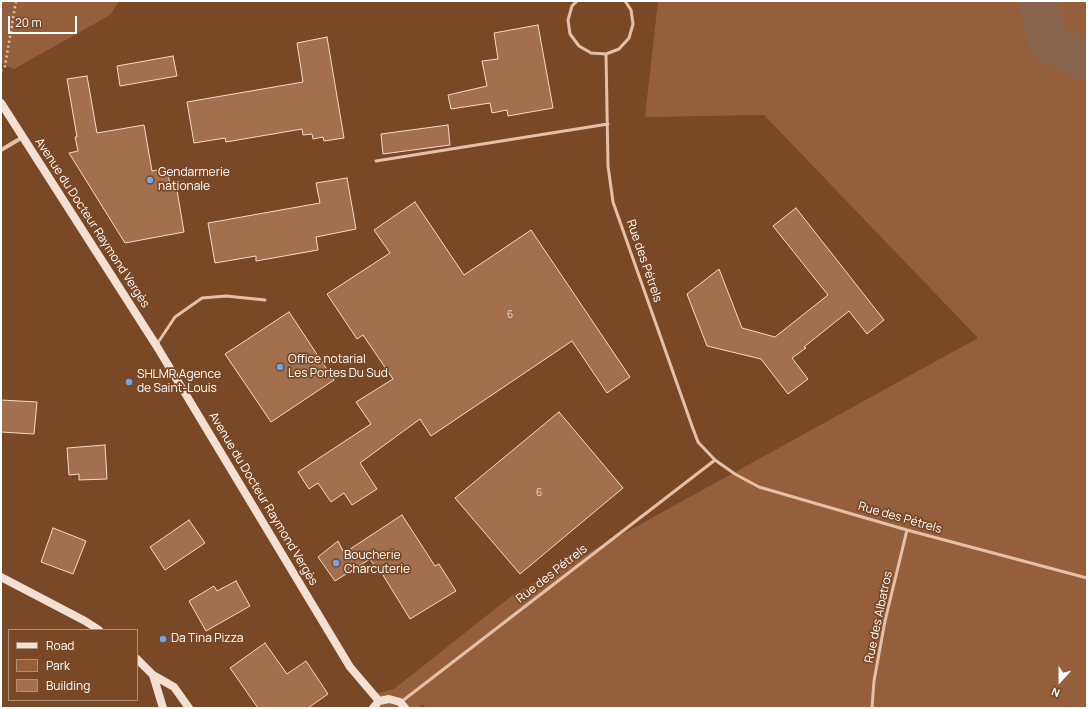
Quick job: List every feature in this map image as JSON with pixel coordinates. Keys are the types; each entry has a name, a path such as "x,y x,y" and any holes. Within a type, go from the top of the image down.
{"main road":[{"name":"Avenue du Docteur Raymond Vergès","path":"1,103 156,345 350,667 380,701"},
{"path":"1,577 98,629"},
{"path":"138,660 153,675 174,687 189,708"},
{"path":"153,675 163,708"},
{"path":"373,708 380,701 389,699 403,705"}],"street":[{"path":"1,150 23,137"}],"lane":[{"path":"577,1 572,6 568,20 570,34 579,46 591,53 606,54 619,49 629,38 633,24 631,10 625,1"},
{"name":"Rue des Pétrels","path":"606,54 608,166 613,202 698,442 715,460 735,474 759,487 907,530 1087,578"},
{"path":"376,161 608,124"},
{"path":"156,345 175,317 202,298 226,296 265,300"},
{"name":"Rue des Pétrels","path":"403,705 715,460"},
{"name":"Rue des Albatros","path":"872,708 874,681 907,530"}],"path":[{"path":"1,71 5,66 16,1"}],"green space":[{"path":"1,1 119,1 110,15 14,69 1,63"},
{"path":"658,1 1087,1 1087,708 426,708 422,704 420,708 371,708 375,694 394,689 514,594 978,338 764,115 645,117"}],"building":[{"path":"538,25 553,108 508,116 507,110 492,113 490,103 451,109 448,95 487,86 482,61 498,59 494,33"},
{"path":"327,37 344,138 324,141 323,137 313,139 312,134 303,135 302,129 226,142 225,138 194,143 187,102 303,82 297,43"},
{"path":"173,56 177,76 120,86 117,66"},
{"name":"Gendarmerie nationale","path":"87,76 97,133 144,125 152,171 167,168 170,185 176,184 184,232 125,243 69,153 78,151 67,79"},
{"path":"448,125 450,145 383,154 381,134"},
{"path":"347,178 356,229 316,237 318,250 256,261 256,256 215,263 208,223 320,203 316,183"},
{"path":"415,202 464,275 531,230 630,377 607,393 572,341 431,436 420,419 360,463 377,489 352,505 344,493 331,502 318,483 309,489 298,472 371,424 356,402 393,379 363,335 357,339 327,294 390,253 374,230"},
{"path":"796,208 884,320 867,334 849,311 792,358 808,379 788,394 761,359 707,346 687,294 719,269 742,328 775,337 828,295 773,226"},
{"path":"289,312 334,380 271,422 225,354"},
{"path":"1,400 37,402 34,434 1,432"},
{"path":"559,412 623,488 520,574 455,498"},
{"path":"105,445 107,479 79,480 79,474 69,475 67,448"},
{"path":"402,515 435,566 439,564 456,591 410,619 378,567 376,568 370,559 335,581 318,557 338,541 344,553"},
{"path":"189,520 205,543 165,570 150,547"},
{"path":"53,528 86,541 73,574 41,562"},
{"path":"236,581 250,606 206,631 189,601 214,586 217,591"},
{"path":"265,643 287,674 306,661 328,694 308,708 258,708 230,668"}],"waterway":[{"path":"1038,1 1048,42 1087,62"}],"place":[{"name":"Gendarmerie nationale","path":"150,180"},
{"name":"Office notarial Les Portes Du Sud","path":"280,367"},
{"name":"SHLMR Agence de Saint-Louis","path":"129,382"},
{"name":"Boucherie Charcuterie","path":"336,563"},
{"name":"Da Tina Pizza","path":"163,639"}]}
